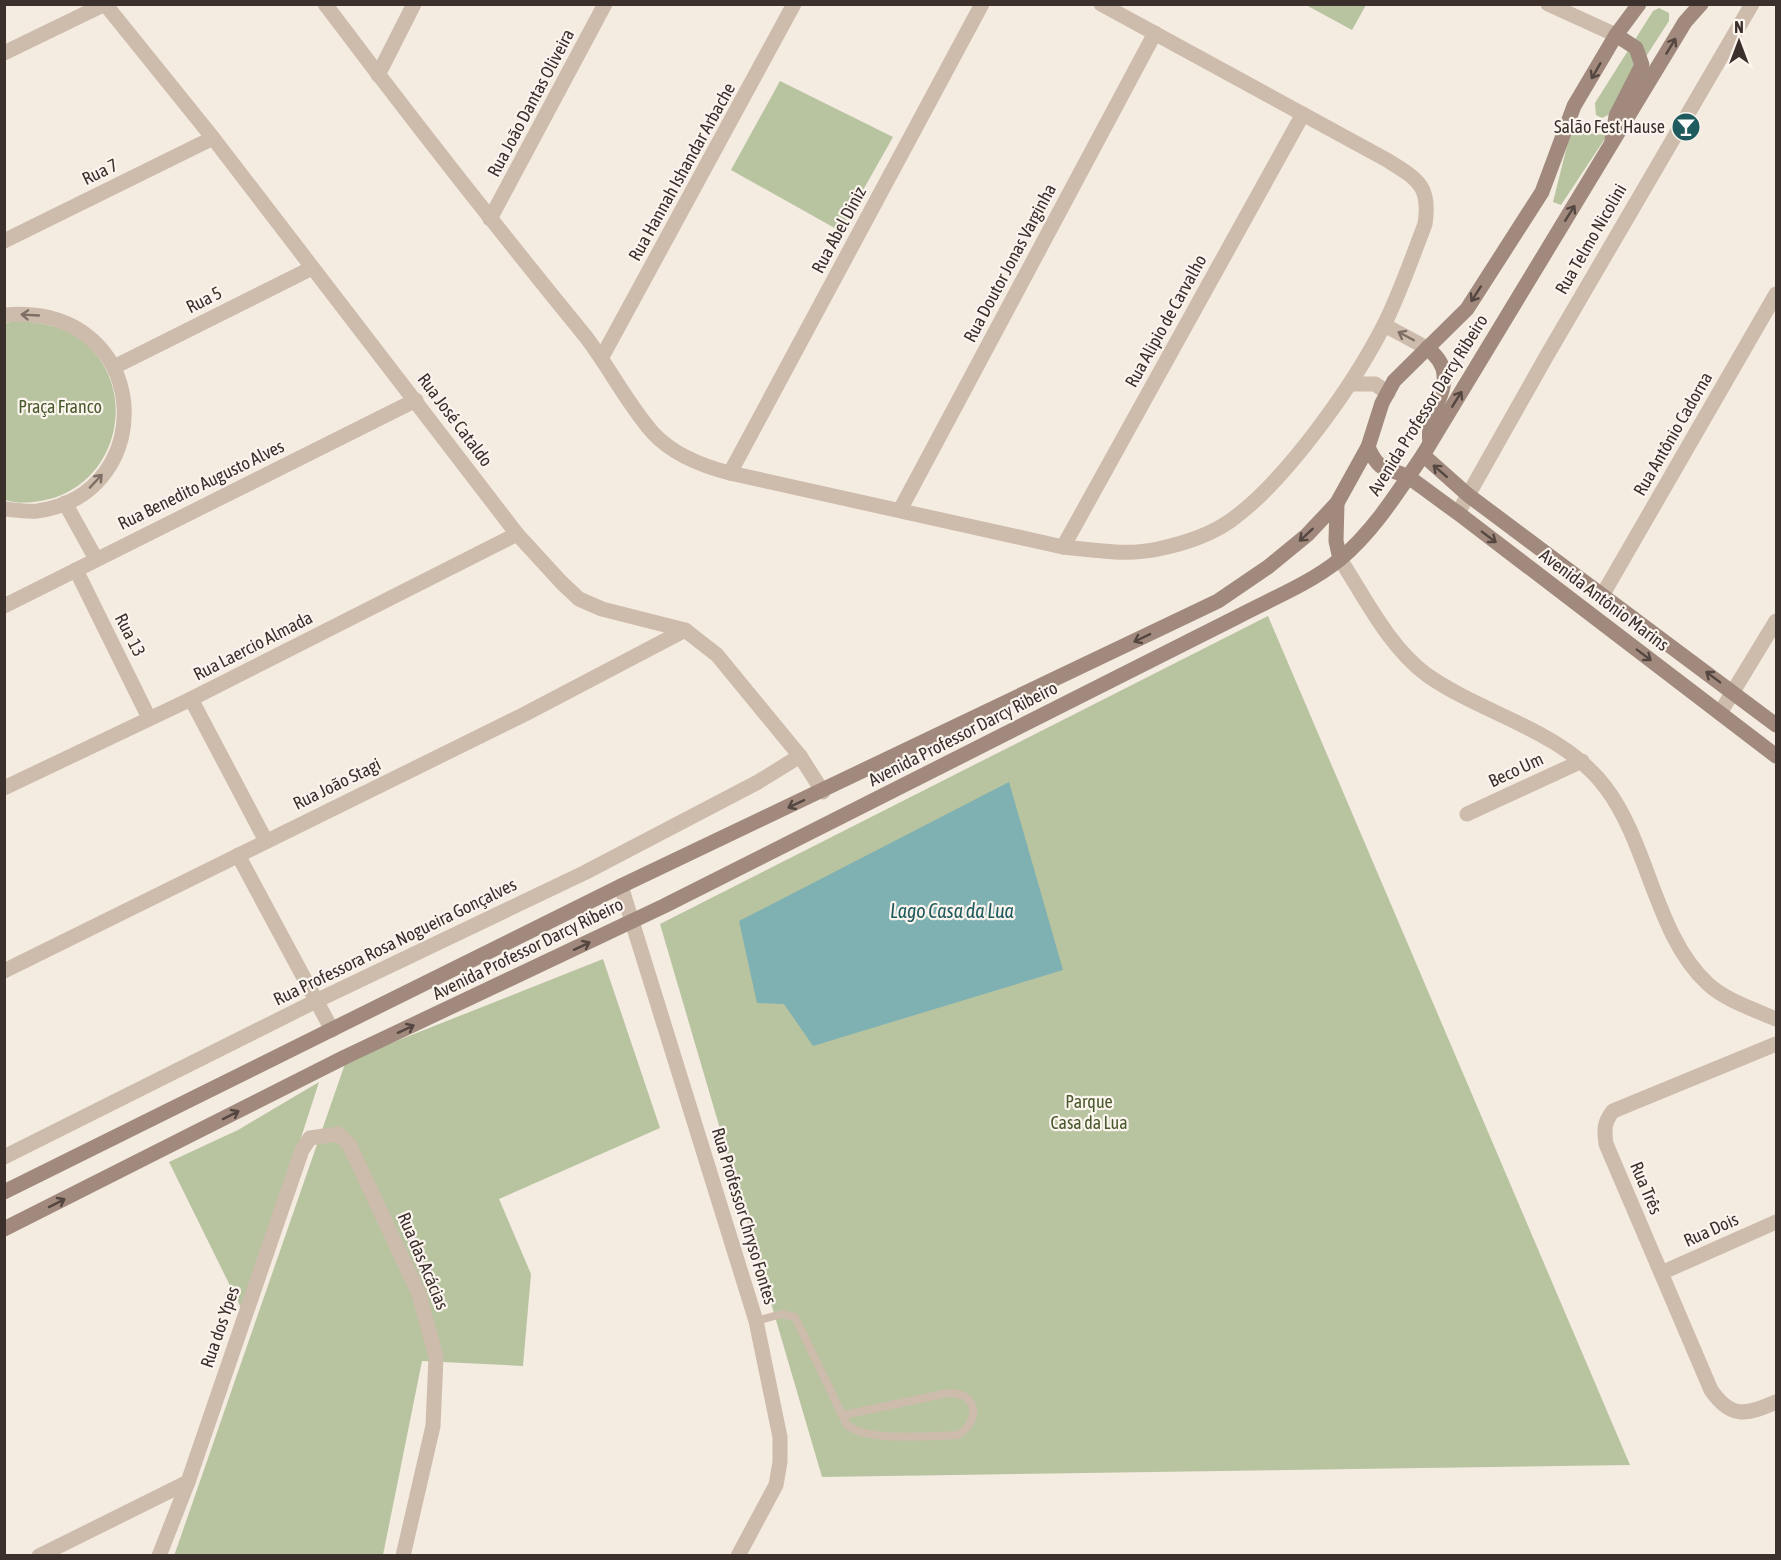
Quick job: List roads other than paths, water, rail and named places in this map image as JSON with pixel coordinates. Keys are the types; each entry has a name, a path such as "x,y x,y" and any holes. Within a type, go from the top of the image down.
{"main road":[{"name":"Avenida Professor Darcy Ribeiro","path":"4,1192 621,886 823,792 1218,601 1268,567 1307,535 1337,503 1368,447 1394,381 1467,309 1542,192 1568,118 1616,35 1639,4"},
{"name":"Avenida Professor Darcy Ribeiro","path":"4,1229 345,1057 633,920 1185,644 1340,560 1376,523 1427,449 1685,22 1701,4"},
{"path":"1612,146 1612,129 1616,116 1642,65 1636,48 1616,35"},
{"path":"1427,348 1440,361 1445,380 1443,392 1428,426 1427,449"},
{"name":"Avenida Antônio Marins","path":"1368,447 1380,466 1389,472 1408,477 1458,513 1776,756"},
{"name":"Avenida Antônio Marins","path":"1427,449 1468,495 1776,725"},
{"path":"1337,503 1336,541 1340,560"}],"street":[{"path":"4,53 105,4"},
{"name":"Rua José Cataldo","path":"105,4 213,138 517,534 579,599 602,609 685,630 717,655 800,756 823,792"},
{"path":"325,4 490,219 602,357 654,433 672,449 709,468 1063,547 1116,552 1156,550 1190,540 1229,521 1269,488 1350,384 1384,325 1425,224 1428,207 1426,192 1414,178 1387,160 1101,4"},
{"path":"378,75 414,4"},
{"name":"Rua João Dantas Oliveira","path":"490,219 605,4"},
{"name":"Rua Hannah Ishandar Arbache","path":"602,357 795,4"},
{"name":"Rua Abel Diniz","path":"730,473 982,4"},
{"path":"1548,4 1616,35"},
{"name":"Rua Telmo Nicolini","path":"1458,513 1551,347 1752,4"},
{"name":"Rua Doutor Jonas Varginha","path":"900,510 1155,33"},
{"name":"Rua Alipio de Carvalho","path":"1063,547 1303,114"},
{"name":"Rua 7","path":"4,241 213,138"},
{"name":"Rua 5","path":"114,367 312,268"},
{"name":"Rua Antônio Cadorna","path":"1603,594 1776,294"},
{"path":"4,315 30,313 56,318 79,329 99,346 114,367 123,393 125,419 119,446 107,469 88,489 65,503 36,511 4,509"},
{"path":"1384,325 1427,348"},
{"path":"1350,384 1375,384 1388,393"},
{"name":"Rua Benedito Augusto Alves","path":"4,606 416,400"},
{"path":"65,503 96,560"},
{"name":"Rua Laercio Almada","path":"4,788 191,699 517,534"},
{"path":"1340,560 1392,639 1426,674 1468,700 1542,736 1582,761 1606,788 1636,842 1672,932 1692,966 1709,985 1776,1019"},
{"name":"Rua 13","path":"76,570 150,718"},
{"path":"1720,713 1776,621"},
{"name":"Rua João Stagi","path":"4,971 525,714 685,630"},
{"path":"191,699 266,841"},
{"name":"Rua Professora Rosa Nogueira Gonçalves","path":"4,1157 316,1001 584,873 758,782 800,756"},
{"name":"Beco Um","path":"1467,814 1582,761"},
{"path":"238,855 332,1030"},
{"name":"Rua Professor Chryso Fontes","path":"621,886 756,1322 780,1437 779,1472 768,1502 738,1556"},
{"name":"Rua Três","path":"1776,1044 1613,1111 1607,1118 1604,1129 1606,1144 1711,1390 1725,1409 1735,1412 1758,1410 1776,1402"},
{"name":"Rua dos Ypes","path":"159,1556 188,1482 302,1150 310,1138 338,1134"},
{"name":"Rua das Acácias","path":"338,1134 349,1144 419,1294 436,1357 434,1426 403,1556"},
{"name":"Rua Dois","path":"1661,1273 1776,1222"},
{"path":"39,1556 188,1482"}],"lane":[{"path":"756,1322 782,1314 795,1317 847,1425 855,1432 902,1436 958,1436 965,1432 973,1418 972,1404 964,1395 948,1393 844,1415"}],"water":[{"name":"Lago Casa da Lua","path":"1009,782 1063,970 813,1046 784,1004 757,1003 739,921"}],"place":[{"name":"Salão Fest Hause","path":"1686,127"}],"park label":[{"name":"Praça Franco","path":"60,407"},
{"name":"Parque Casa da Lua","path":"1089,1112"}]}
